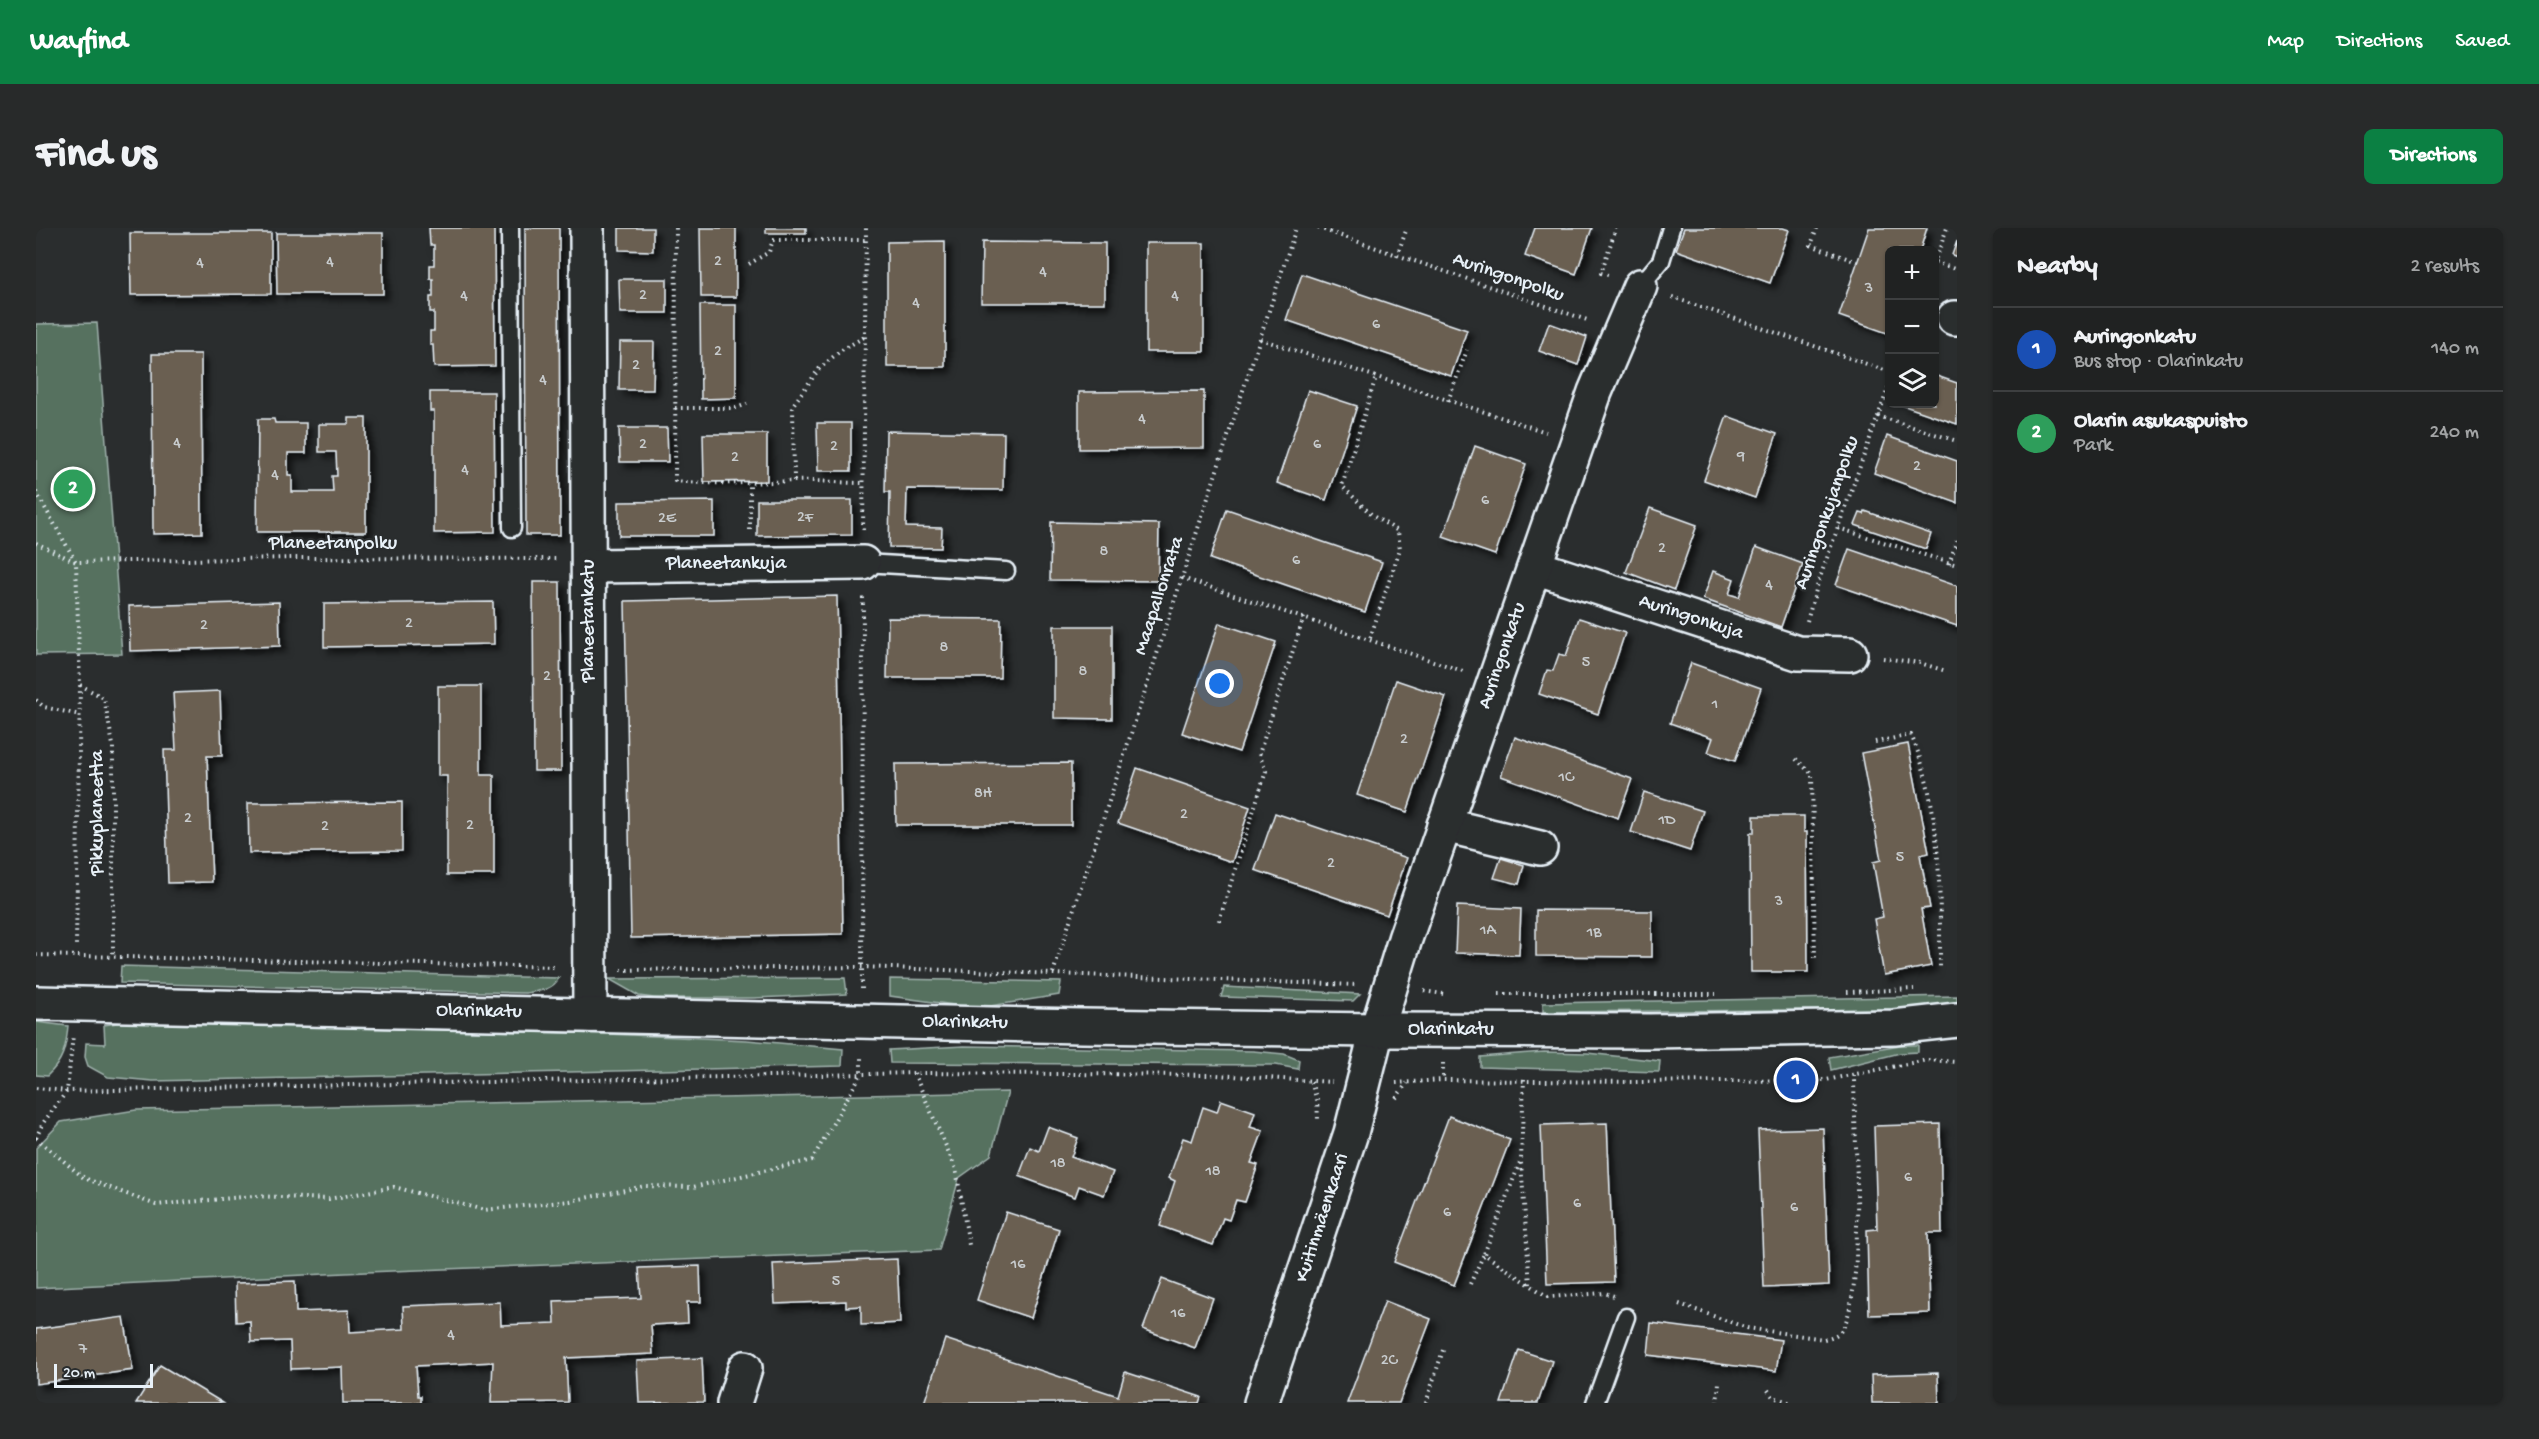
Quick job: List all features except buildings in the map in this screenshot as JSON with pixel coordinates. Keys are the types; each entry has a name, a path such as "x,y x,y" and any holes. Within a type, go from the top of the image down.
{"street":[{"name":"Planeetankatu","path":"588,228 590,1015"},
{"name":"Auringonkatu","path":"1377,1030 1444,825 1578,443 1640,286"},
{"name":"Planeetankuja","path":"589,561 750,564 863,563"},
{"name":"Auringonkuja","path":"1535,567 1798,653 1865,656"},
{"path":"1444,825 1540,848"},
{"name":"Olarinkatu","path":"36,1003 1082,1026 1377,1030 1650,1031 1894,1027 1957,1020"},
{"name":"Olarinkatu","path":"1894,1027 1957,1034"},
{"name":"Kuitinmäenkaari","path":"1261,1403 1351,1133 1377,1030"},
{"path":"734,1403 745,1368"}],"lane":[{"path":"510,228 512,528"},
{"path":"1640,286 1660,261 1671,228"},
{"path":"863,563 1006,571"},
{"path":"1595,1403 1626,1317"}],"path":[{"path":"676,228 675,481 750,484 794,481 863,483"},
{"name":"Maapallonrata","path":"1053,973 1296,228"},
{"name":"Auringonpolku","path":"1318,228 1620,332"},
{"path":"1397,256 1407,228"},
{"path":"1817,228 1811,245 1857,262"},
{"path":"1939,251 1947,228"},
{"path":"749,264 769,252 773,240 866,240"},
{"path":"1939,264 1957,270"},
{"path":"1640,286 1885,370"},
{"path":"794,481 793,405 819,369 840,351 865,336"},
{"path":"1260,339 1578,443"},
{"path":"1448,400 1467,350"},
{"path":"1370,638 1400,549 1398,531 1373,516 1342,486 1377,377"},
{"name":"Auringonkujanpolku","path":"1798,653 1818,583 1885,397"},
{"path":"675,408 736,408 747,404"},
{"path":"1878,416 1957,441"},
{"path":"750,484 750,564"},
{"path":"36,492 76,562"},
{"path":"1838,528 1957,565"},
{"path":"1949,564 1957,540"},
{"path":"36,543 76,562"},
{"name":"Planeetanpolku","path":"76,562 293,558 589,561"},
{"name":"Pikkuplaneetta","path":"76,562 80,685 76,945"},
{"path":"1182,578 1370,638 1494,682"},
{"path":"1219,921 1266,771 1259,754 1304,617"},
{"path":"1865,656 1920,663 1946,671"},
{"name":"Pikkuplaneetta","path":"80,685 104,698 113,745 113,955"},
{"path":"36,700 44,707 80,715"},
{"path":"1875,742 1911,735 1920,754 1936,837 1940,967"},
{"path":"1796,759 1812,774 1815,962"},
{"path":"36,955 113,955 590,969 862,967 1390,986 1455,994"},
{"path":"1842,992 1922,988"},
{"path":"1490,994 1725,994"},
{"path":"73,1027 68,1091 43,1123 36,1138 84,1178 156,1205 255,1196 329,1198 394,1187 484,1209 570,1201 645,1186 693,1187 812,1160 861,1074"},
{"path":"36,1088 68,1091 915,1073 1216,1075 1364,1083 1524,1080 1632,1082 1826,1080 1927,1060 1957,1062"},
{"path":"915,1073 956,1169 969,1245"},
{"path":"1679,1304 1747,1328 1824,1339 1834,1337 1842,1330 1853,1289 1856,1250 1854,1076"},
{"path":"1524,1080 1521,1160 1530,1286"},
{"path":"1470,1284 1521,1160"},
{"path":"1484,1254 1548,1297 1605,1293 1616,1297"},
{"path":"1426,1403 1444,1347"},
{"path":"1717,1403 1719,1383"},
{"path":"1768,1390 1773,1398 1792,1403"}],"green space":[{"path":"97,323 122,654 36,655 36,324"},
{"path":"121,966 559,978 549,988 525,993 120,983"},
{"path":"845,978 847,994 754,998 654,998 639,996 609,979"},
{"path":"890,979 1061,982 1059,995 969,1007 890,996"},
{"path":"1224,987 1360,994 1353,1001 1221,997"},
{"path":"1957,996 1957,1007 1929,1009 1543,1012 1543,1003"},
{"path":"36,1022 68,1026 63,1054 47,1076 36,1075"},
{"path":"123,1022 607,1034 747,1040 843,1049 842,1066 153,1081 108,1077 88,1066 85,1057 86,1043 105,1044 104,1025"},
{"path":"1900,1045 1918,1045 1918,1052 1900,1053 1831,1070 1829,1057"},
{"path":"964,1046 1253,1051 1284,1054 1299,1060 1298,1069 1276,1065 890,1063 889,1050"},
{"path":"1544,1052 1587,1053 1660,1061 1659,1072 1480,1067 1480,1057"},
{"path":"1008,1092 991,1155 959,1178 939,1250 366,1272 36,1288 36,1148 61,1122 136,1110"}],"place":[{"name":"Olarin asukaspuisto","path":"73,489"},
{"name":"Auringonkatu","path":"1796,1080"}]}
